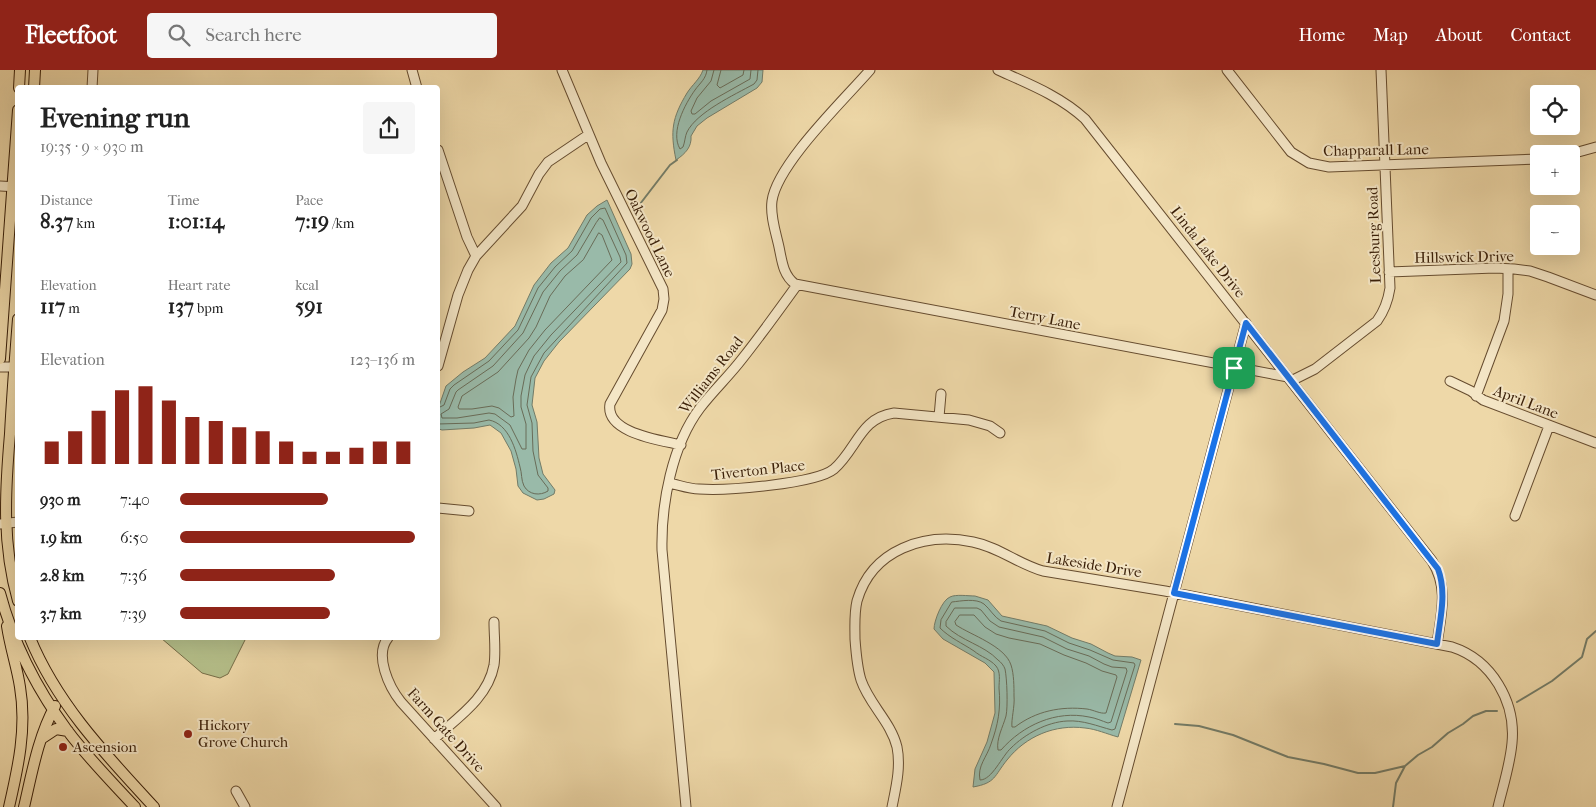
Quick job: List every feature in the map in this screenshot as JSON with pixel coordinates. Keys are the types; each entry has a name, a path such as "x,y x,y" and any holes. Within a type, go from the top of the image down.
{"main road":[{"path":"19,85 20,70"},
{"path":"34,85 35,70"},
{"path":"0,359 15,187"},
{"path":"15,379 3,523 15,587"},
{"path":"0,593 20,689 23,725 18,766 9,807"},
{"path":"4,608 15,635"},
{"path":"17,640 25,659 53,709 68,731 136,807"},
{"path":"31,640 60,696 86,731 154,807"},
{"path":"24,807 40,740 60,696"},
{"path":"40,740 56,729 68,731"}],"street":[{"path":"92,85 93,70"},
{"path":"412,70 416,85"},
{"name":"Oakwood Lane","path":"562,70 588,135 663,289 664,295 662,310 610,404 610,414 614,422 622,427 648,437 681,445"},
{"path":"797,285 790,280 784,268 772,212 775,192 785,172 806,143 870,70"},
{"name":"Linda Lake Drive","path":"998,70 1052,95 1074,108 1085,119 1438,569 1443,594 1437,644"},
{"name":"Chapparall Lane","path":"1227,70 1284,145 1308,163 1329,167 1530,159"},
{"name":"Leesburg Road","path":"1290,379 1314,369 1376,321 1383,313 1389,298 1381,70"},
{"path":"440,359 458,295 476,256 522,206 539,174 548,162 588,135"},
{"path":"1580,151 1596,146"},
{"path":"440,156 467,237 476,256"},
{"path":"0,186 15,187"},
{"path":"1476,396 1504,321 1507,307 1508,269"},
{"name":"Hillswick Drive","path":"1389,272 1508,269 1530,271 1596,295"},
{"name":"Terry Lane","path":"797,285 1290,379"},
{"name":"Williams Road","path":"686,807 662,550 662,519 669,483 681,445 692,420 739,363 797,285"},
{"path":"1117,807 1246,323"},
{"path":"0,367 15,367"},
{"name":"April Lane","path":"1450,381 1483,400 1596,443"},
{"path":"939,417 941,394"},
{"name":"Tiverton Place","path":"669,483 693,489 714,489 768,485 817,477 835,468 842,461 868,425 881,416 900,413 981,423 990,426 1000,433"},
{"path":"1515,516 1549,426"},
{"path":"440,508 469,511"},
{"name":"Lakeside Drive","path":"892,807 898,767 896,745 891,731 862,682 856,657 854,623 856,606 869,578 885,559 902,548 918,542 942,539 974,542 991,547 1032,568 1043,571 1174,593 1437,644"},
{"path":"434,739 478,698 488,684 494,663 494,622"},
{"name":"Farm Gate Drive","path":"386,640 384,643 383,654 386,676 400,702 496,807"},
{"path":"1437,644 1458,649 1479,661 1495,678 1504,696 1512,723 1512,744 1498,807"},
{"path":"236,791 245,807"}],"green space":[{"path":"163,640 245,640 228,674 220,678 202,673"}],"water":[{"path":"703,70 763,70 762,82 757,88 697,126 691,136 687,150 676,160 673,141 675,118 687,93"},
{"path":"607,200 631,254 632,264 630,269 559,342 544,361 535,378 532,405 537,422 539,458 543,474 555,490 554,494 537,500 523,493 518,486 511,451 501,433 490,425 474,428 440,429 440,403 446,386 485,358 515,326 534,285 551,263 568,248 587,215"},
{"path":"955,596 975,596 988,600 1002,616 1047,626 1115,656 1132,657 1141,660 1118,737 1085,728 1074,727 1052,730 1023,744 1007,760 994,778 973,787 975,769 987,742 995,713 994,672 985,663 943,639 934,629 939,611 947,599"}],"waterway":[{"path":"640,204 670,165 677,160"},
{"path":"1517,702 1552,681 1582,657 1587,639 1596,631"},
{"path":"1393,807 1396,783 1405,766 1473,716 1486,711 1497,711"},
{"path":"1175,724 1199,726 1233,735 1288,757 1358,773 1375,773 1405,766"}],"place":[{"name":"Hickory Grove Church","path":"188,734"},
{"name":"Ascension","path":"63,747"}],"route":[{"path":"1246,323 1438,569 1443,589 1443,600 1437,644 1174,593 1234,368 1246,323"}]}
